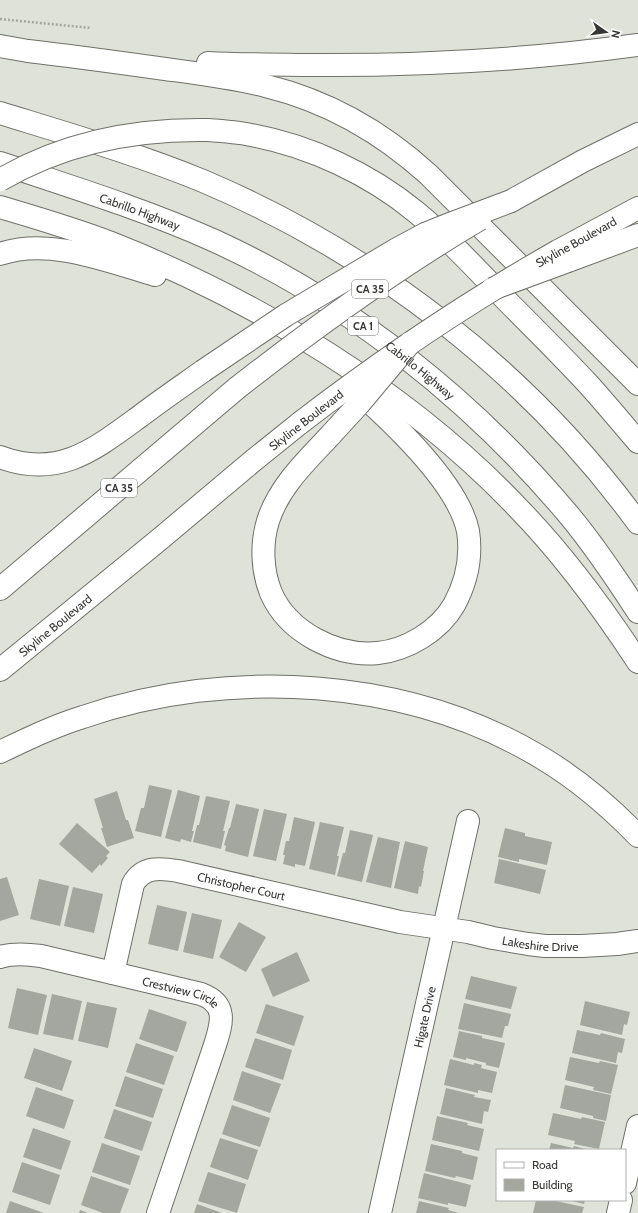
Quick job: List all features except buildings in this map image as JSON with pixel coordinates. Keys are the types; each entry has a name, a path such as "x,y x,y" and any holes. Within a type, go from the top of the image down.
{"main road":[{"path":"68,56 216,63 396,65 497,59 580,52 638,45"},
{"path":"0,46 208,74 260,84 314,101 361,124 395,146 429,175 638,384"},
{"path":"0,113 124,152 203,182 278,216 316,236 356,260 420,305 485,357 516,385 575,445 638,523"},
{"path":"0,180 34,163 81,145 129,134 148,132 206,130 250,135 270,139 308,151 346,168 382,188 399,199 429,223 590,386 638,442"},
{"name":"CA 35","path":"0,589 237,388 314,328 456,233 511,201 638,134"},
{"name":"Cabrillo Highway","path":"0,163 139,210 210,239 289,279 354,319 421,369 479,419 513,453 569,515 602,559 638,612"},
{"path":"0,457 16,462 45,464 64,461 81,455 106,441 203,370 286,315 397,249 431,232 511,201"},
{"path":"0,206 112,244 167,267 238,302 285,328 345,366 400,404 456,449 516,505 560,555 601,608 638,662"},
{"name":"Skyline Boulevard","path":"0,670 300,423 364,375 492,289 563,256 638,208"},
{"path":"563,256 638,235"},
{"path":"0,254 28,248 52,249 76,253 124,265 238,302"},
{"path":"285,328 361,394 408,439 448,487 463,516 468,531 469,558 465,580 459,596 451,610 441,622 430,632 405,646 377,653 361,653 334,648 320,642 307,634 286,616 271,594 267,583 263,559 265,535 271,512 280,494 293,476 359,404 410,343"},
{"path":"0,752 50,729 84,716 122,705 176,694 218,689 257,687 304,688 354,692 393,699 431,709 468,722 505,738 540,756 573,778 614,812 638,836"},
{"name":"Higate Drive","path":"380,1213 468,821"},
{"name":"Christopher Court","path":"113,973 133,884 139,876 152,870 178,871 400,922 444,929"},
{"name":"Lakeshire Drive","path":"444,929 545,946 598,946 638,940"},
{"name":"Crestview Circle","path":"0,957 17,954 30,954 208,996 219,1007 221,1015 215,1045 158,1213"},
{"path":"626,1179 638,1126"},
{"path":"618,1213 621,1201"}],"path":[{"path":"0,19 92,28"}]}
